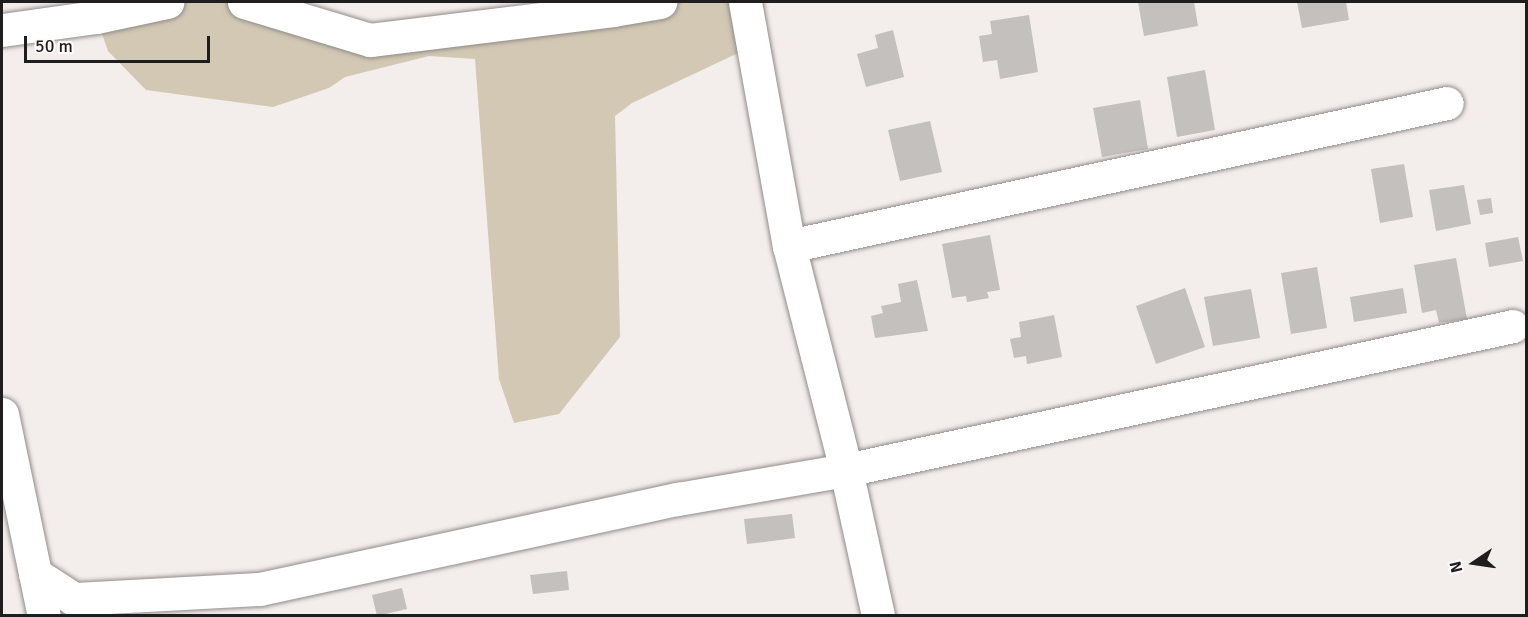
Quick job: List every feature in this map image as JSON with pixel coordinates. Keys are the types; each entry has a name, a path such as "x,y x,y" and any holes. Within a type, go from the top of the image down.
{"street":[{"path":"2,30 96,17 167,2"},
{"path":"244,2 370,40 613,10 660,2"},
{"path":"745,2 789,246 846,470 878,615"},
{"path":"789,246 1447,103"},
{"path":"35,574 75,599 260,589 678,499 846,470 1513,326"},
{"path":"2,414 44,615"}],"shaded area":[{"path":"167,2 244,2 370,40 660,2 745,2 751,47 632,103 615,116 620,337 559,414 514,423 499,379 475,59 429,56 345,77 329,88 273,107 146,90 108,51 96,17"}],"building":[{"path":"1138,2 1194,2 1198,26 1144,36"},
{"path":"1297,2 1346,2 1349,20 1302,28"},
{"path":"1029,15 1038,72 1000,79 997,60 983,62 979,36 992,34 990,21"},
{"path":"893,30 904,77 866,87 857,54 878,48 875,35"},
{"path":"1205,70 1215,130 1177,137 1167,77"},
{"path":"1140,100 1148,149 1102,157 1093,108"},
{"path":"930,121 942,172 900,181 888,130"},
{"path":"1404,164 1413,217 1380,223 1371,169"},
{"path":"1464,185 1471,224 1436,231 1429,190"},
{"path":"1491,198 1493,213 1480,215 1477,200"},
{"path":"990,235 1000,290 987,292 989,298 967,302 966,296 952,298 942,244"},
{"path":"1518,237 1523,261 1489,267 1485,243"},
{"path":"1456,258 1467,319 1439,323 1436,310 1422,313 1414,265"},
{"path":"1317,267 1327,328 1291,334 1281,273"},
{"path":"917,280 928,331 875,338 871,316 883,313 881,306 901,302 898,284"},
{"path":"1185,288 1205,347 1156,364 1136,306"},
{"path":"1403,288 1407,313 1354,322 1350,297"},
{"path":"1251,289 1260,338 1213,346 1204,297"},
{"path":"1054,315 1062,357 1027,364 1026,356 1014,358 1010,339 1021,337 1019,322"},
{"path":"792,514 795,538 747,544 744,519"},
{"path":"567,571 569,590 533,594 530,575"},
{"path":"402,588 407,609 377,616 372,595"}]}
